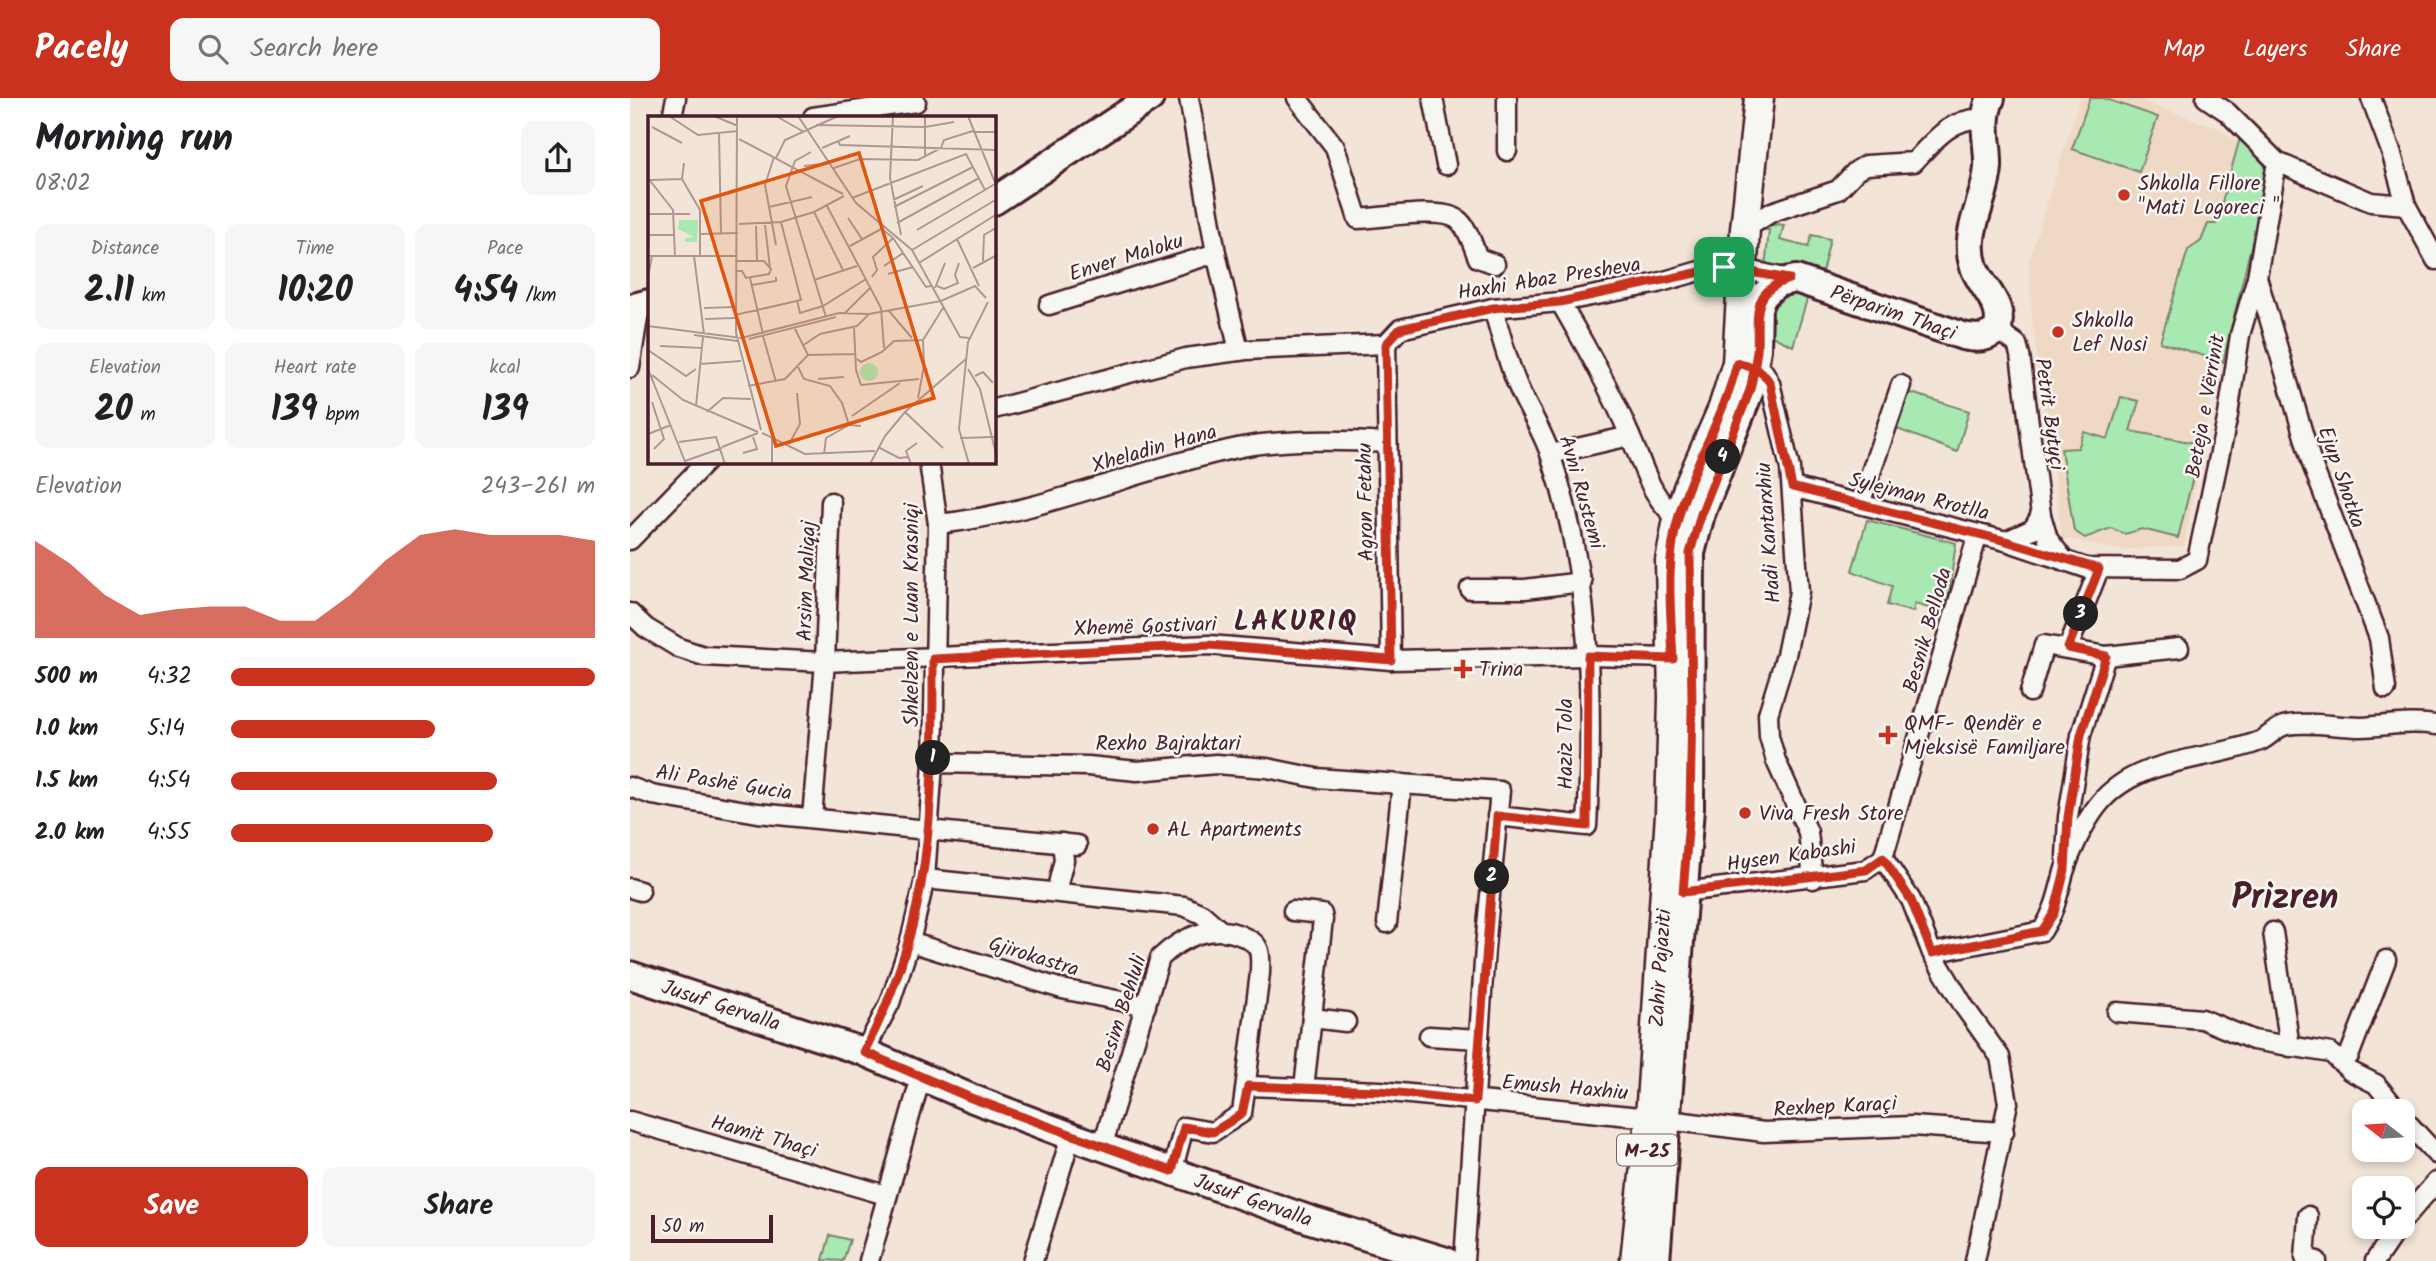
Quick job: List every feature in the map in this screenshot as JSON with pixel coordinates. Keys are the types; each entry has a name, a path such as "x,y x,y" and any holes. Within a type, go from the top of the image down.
{"main road":[{"name":"Zahir Pajaziti","path":"1635,1261 1659,1119 1673,659 1669,577 1678,519 1688,488 1723,408 1746,365 1741,268 1759,98"}],"street":[{"path":"673,116 676,98"},
{"path":"996,200 1150,98"},
{"name":"Enver Maloku","path":"1189,98 1216,253 1239,351"},
{"path":"1297,98 1335,147 1358,219 1439,214 1457,219 1468,234 1478,258 1495,264"},
{"path":"1433,98 1446,165"},
{"path":"1507,98 1507,152"},
{"path":"2206,98 2251,134 2277,162 2371,202 2406,205"},
{"path":"2371,98 2391,151 2406,205 2436,260"},
{"path":"822,116 916,106"},
{"path":"1745,229 1772,212 1838,190 1856,171 1866,165 1914,162 1949,127 1988,109 1986,183 1971,232 1970,250 1974,267 2000,313 1997,330"},
{"name":"Beteja e Vërrinit","path":"2034,550 2099,569 2180,569 2197,560 2228,415 2240,335 2257,277 2277,162"},
{"name":"Enver Maloku","path":"1049,305 1216,253"},
{"name":"Haxhi Abaz Presheva","path":"1386,344 1400,329 1493,308 1560,302 1654,284 1703,270 1741,268 1789,279"},
{"name":"Ejup Shotka","path":"2257,277 2312,464 2379,638 2386,689"},
{"name":"Përparim Thaçi","path":"1789,279 1811,282 1963,336 1978,339 1997,330"},
{"name":"Zahir Pajaziti","path":"1656,1261 1659,1119 1690,808 1690,553 1701,514 1750,390 1746,365 1758,307 1769,289 1789,279"},
{"path":"1560,302 1630,436 1653,491 1678,519"},
{"path":"630,368 640,305"},
{"name":"Avni Rustemi","path":"1493,308 1515,380 1550,454 1566,506 1582,582 1588,656"},
{"name":"Petrit Bytyçi","path":"1997,330 2017,344 2041,515 2048,539 2064,560"},
{"path":"996,408 1186,358 1239,351 1386,344"},
{"name":"Agron Fetahu","path":"1386,344 1391,660"},
{"name":"Hadi Kantarxhiu","path":"1746,365 1764,372 1770,383 1792,487 1793,546 1800,592 1786,655 1768,714 1769,736 1776,761 1808,832 1813,879"},
{"path":"1860,504 1901,385"},
{"path":"1550,454 1630,436"},
{"name":"Xheladin Hana","path":"938,524 971,521 1166,466 1246,447 1386,443"},
{"path":"630,540 704,464"},
{"name":"Shkelzen e Luan Krasniqi","path":"864,1052 890,1003 910,942 925,879 933,763 933,659 938,524 929,464"},
{"name":"Sylejman Rrotlla","path":"1792,487 2034,550"},
{"name":"Arsim Maliqaj","path":"825,662 831,502"},
{"path":"2006,541 2033,529 2041,515"},
{"name":"Besnik Belloda","path":"1883,858 1978,534"},
{"path":"2068,648 2099,569"},
{"path":"1470,589 1525,589 1582,582"},
{"name":"Xhemë Gostivari","path":"630,613 646,628 679,648 704,656 825,662 1209,645 1391,660 1588,656 1673,659"},
{"path":"2030,692 2044,645 2106,656 2179,648"},
{"name":"Haziz Tola","path":"1497,816 1587,826 1588,656"},
{"path":"1932,953 2042,931 2054,913 2065,870 2068,817 2081,735 2106,656"},
{"name":"Ali Pashë Gucia","path":"812,818 825,662"},
{"path":"2065,870 2098,805 2120,785 2138,774 2261,741 2283,726 2306,723 2362,727 2395,722 2436,725"},
{"name":"Rexho Bajraktari","path":"933,763 1088,766 1137,771 1216,764 1267,768 1316,778 1500,791 1497,816"},
{"path":"1387,923 1402,784"},
{"name":"Ali Pashë Gucia","path":"630,787 693,803 928,831"},
{"path":"1464,1261 1497,816"},
{"path":"928,831 1070,844 1056,892"},
{"name":"Hysen Kabashi","path":"1683,892 1813,879 1866,870 1883,858 1911,900 1932,953 1965,1008 2000,1057 2008,1103 1975,1261"},
{"path":"925,879 1184,906 1202,914 1221,931 1245,937 1255,943 1259,951 1260,973 1248,1086 1242,1114 1213,1132 1184,1127 1172,1171"},
{"path":"1293,911 1322,914 1304,1088"},
{"name":"Besim Behluli","path":"1102,1147 1160,958 1174,945 1193,935 1221,931"},
{"path":"2273,932 2290,1047"},
{"name":"Gjirokastra","path":"910,942 1062,989 1146,1006"},
{"path":"2338,1060 2349,1056 2386,960"},
{"name":"Jusuf Gervalla","path":"630,975 699,995 864,1052 1071,1136 1411,1256 1446,1261"},
{"path":"2117,1012 2202,1019 2253,1040 2331,1053 2350,1071 2376,1084 2388,1099"},
{"path":"1312,1018 1346,1022"},
{"path":"1429,1035 1479,1039"},
{"path":"869,1261 921,1077"},
{"path":"1248,1086 1380,1091 1475,1101"},
{"name":"Emush Haxhiu","path":"1475,1101 1659,1119"},
{"name":"Rexhep Karaçi","path":"1659,1119 1764,1132 1912,1126 2004,1132"},
{"name":"Hamit Thaçi","path":"630,1121 886,1195"},
{"path":"2415,1131 2436,1154"},
{"path":"1033,1261 1071,1136"},
{"path":"2415,1206 2436,1182"},
{"path":"2308,1216 2305,1258 2317,1261"},
{"path":"2375,1261 2390,1239"}],"shaded area":[{"path":"2080,98 2133,98 2216,127 2241,144 2259,182 2210,401 2184,546 2117,550 2062,538 2032,320 2029,261"}],"green space":[{"path":"2090,98 2103,98 2158,117 2139,172 2072,149"},
{"path":"2240,138 2258,155 2269,172 2223,362 2160,342 2188,250 2201,241 2208,224 2216,224"},
{"path":"1778,224 1784,225 1780,240 1808,247 1812,235 1830,239 1820,281 1765,268 1769,230 1761,230"},
{"path":"1782,294 1808,296 1793,346 1765,333 1755,315"},
{"path":"1905,391 1969,411 1957,452 1892,427"},
{"path":"2121,397 2139,401 2130,431 2201,444 2178,538 2142,529 2125,534 2111,528 2085,538 2074,531 2061,449 2078,448 2084,432 2108,439"},
{"path":"1867,520 1956,543 1946,613 1915,604 1913,612 1887,605 1892,586 1852,571"},
{"path":"830,1235 850,1240 843,1261 823,1260"}],"place":[{"name":"Shkolla Fillore \"Mati Logoreci \"","path":"2124,195"},
{"name":"Shkolla Lef Nosi","path":"2058,332"},
{"name":"Trina","path":"1463,669"},
{"name":"QMF- Qendër e Mjeksisë Familjare","path":"1888,735"},
{"name":"Viva Fresh Store","path":"1745,813"},
{"name":"AL Apartments","path":"1153,829"}],"district":[{"name":"LAKURIQ","path":"1296,620"},
{"name":"Prizren","path":"2285,896"}],"route":[{"path":"1724,267 1560,302 1493,308 1400,329 1391,335 1386,344 1391,660 1209,645 933,659 933,763 925,879 910,942 890,1003 864,1052 971,1098 1172,1171 1184,1127 1213,1132 1242,1114 1248,1086 1380,1091 1475,1101 1497,816 1587,826 1588,656 1673,659 1669,577 1673,538 1688,488 1723,408 1737,363 1755,368 1764,372 1770,383 1792,487 2006,541 2086,568 2099,569 2068,648 2106,656 2081,735 2068,817 2065,870 2054,913 2042,931 1990,944 1932,953 1911,900 1883,858 1866,870 1813,879 1683,892 1690,808 1690,553 1701,514 1750,390 1755,368 1757,349 1758,307 1769,289 1789,279 1741,268 1724,267"}]}
